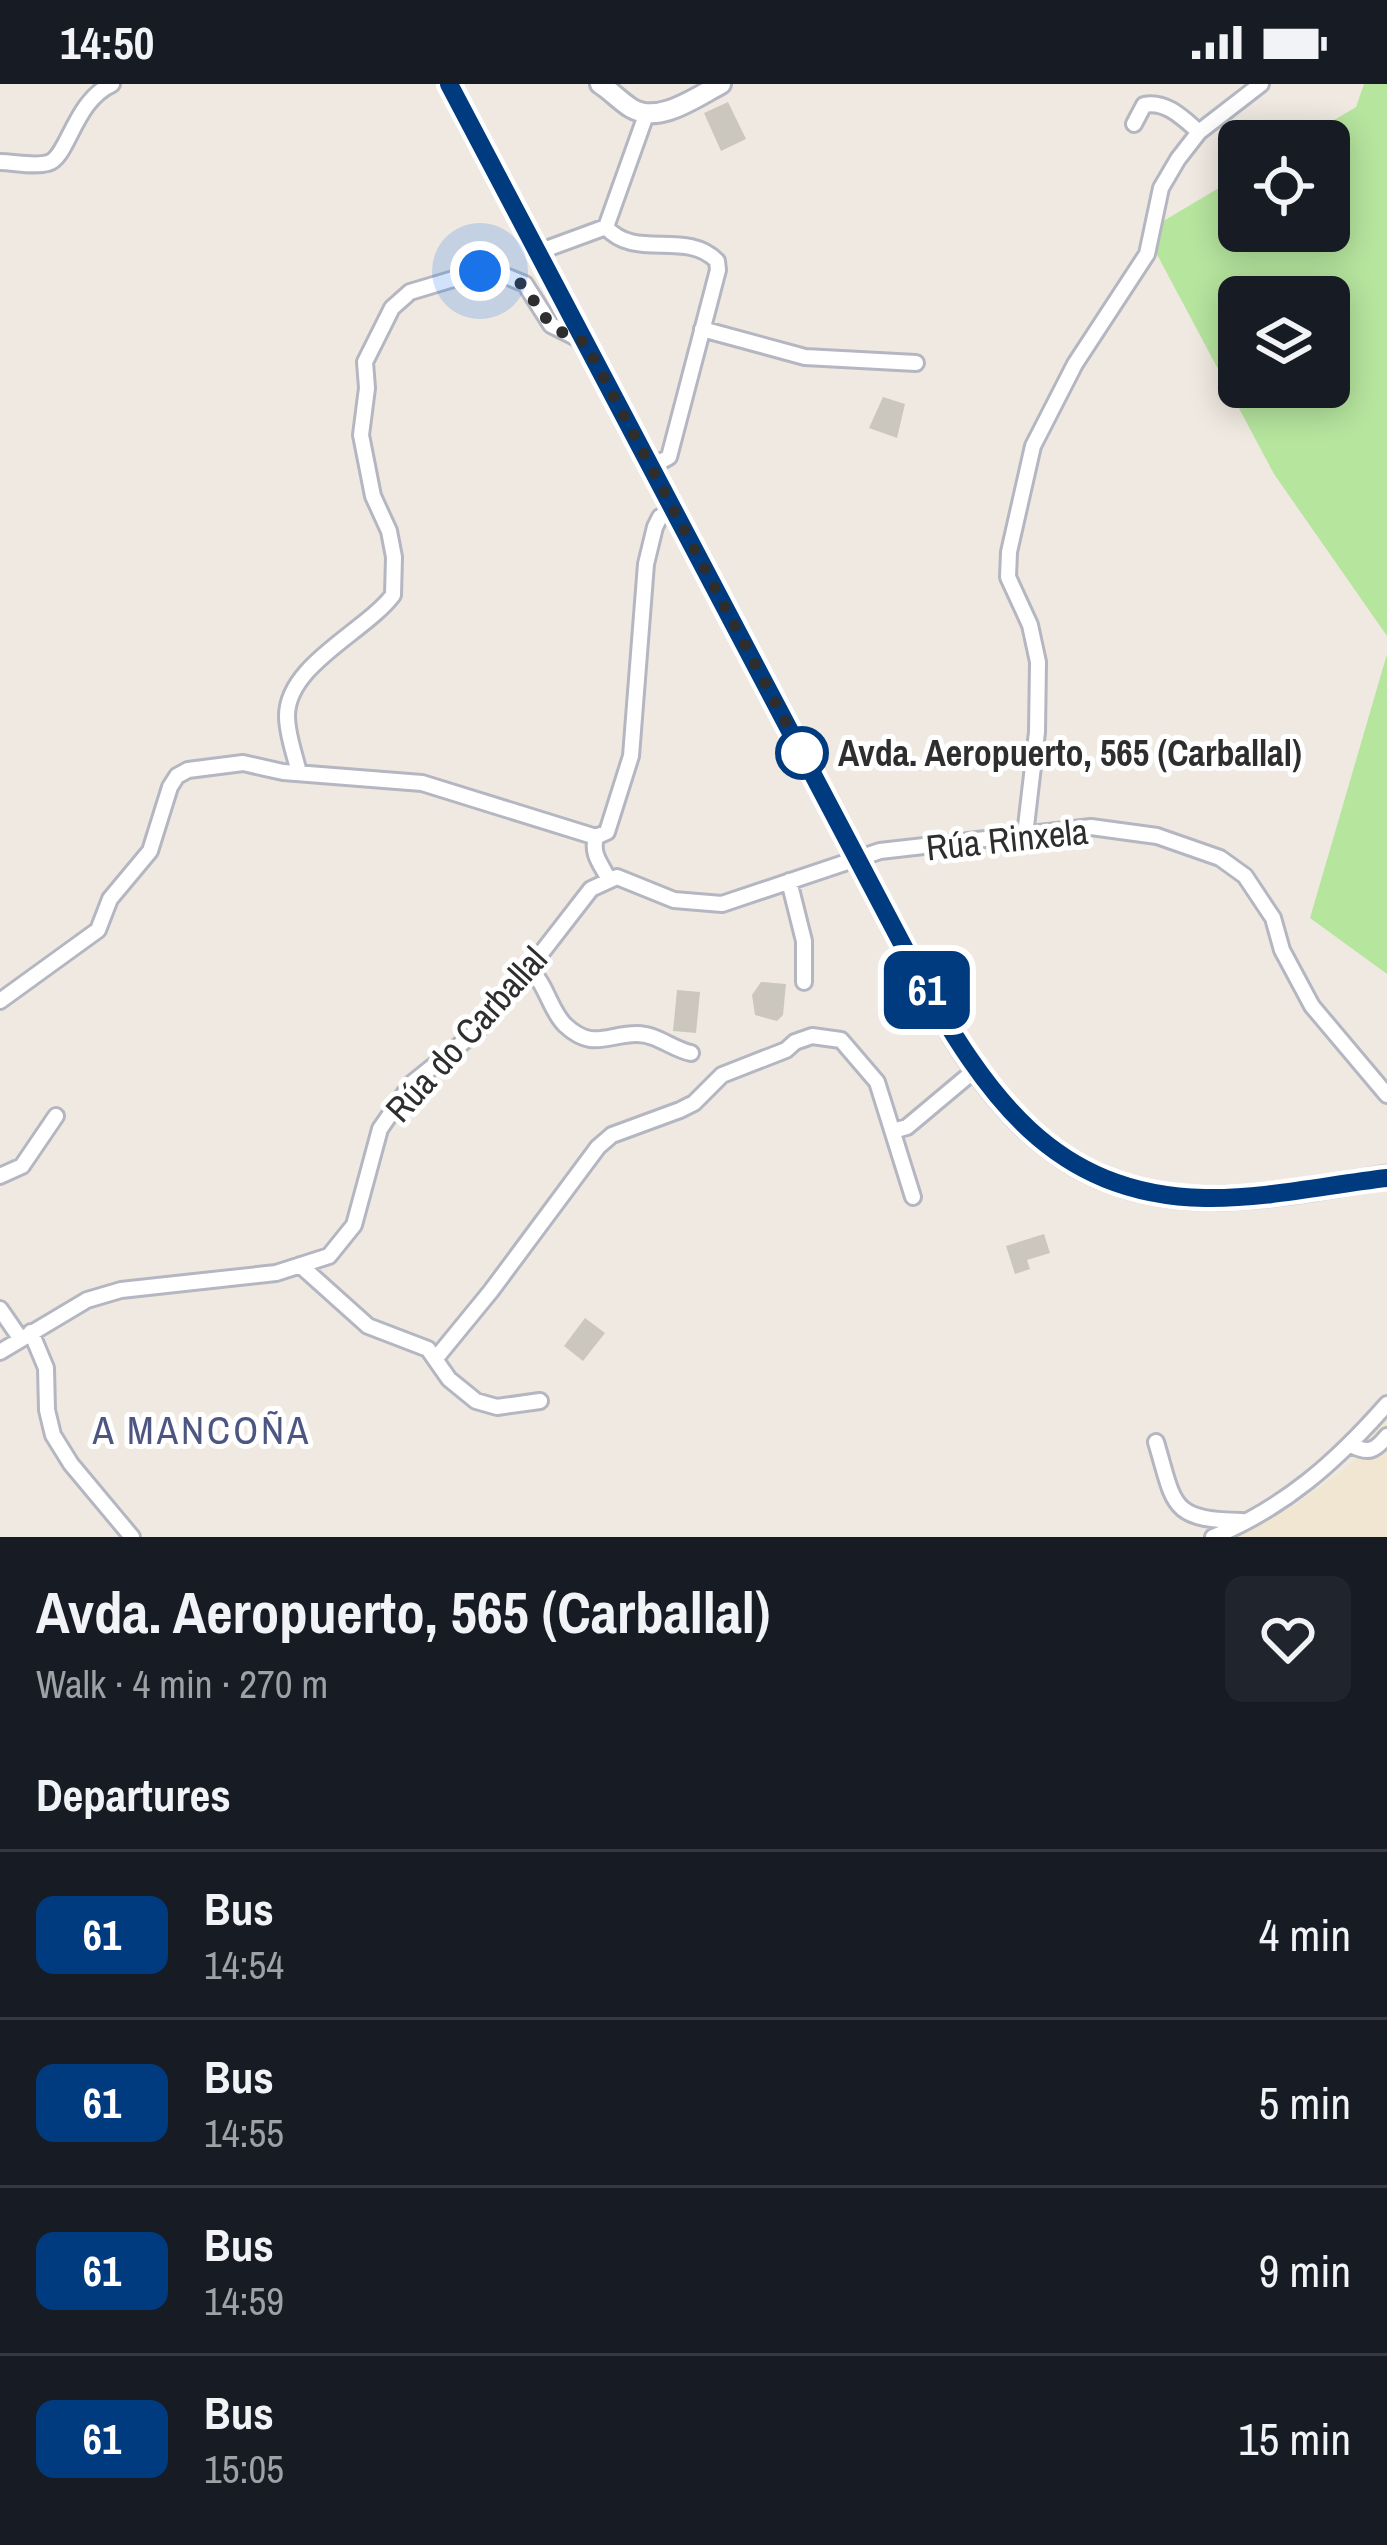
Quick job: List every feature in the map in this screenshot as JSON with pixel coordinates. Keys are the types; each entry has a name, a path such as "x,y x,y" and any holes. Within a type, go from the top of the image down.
{"main road":[{"path":"449,84 856,856 975,1070 1010,1114 1046,1146 1084,1170 1123,1186 1177,1196 1223,1198 1387,1178"},
{"path":"600,84 646,115 672,109 721,84"}],"street":[{"path":"0,162 47,164 58,158 74,122 97,91 112,84"},
{"path":"1025,835 1037,732 1038,662 1030,625 1008,578 1009,552 1033,446 1075,364 1147,254 1161,188 1199,132 1261,84"},
{"path":"1134,124 1144,105 1152,103 1173,110 1199,132"},
{"path":"606,227 646,115"},
{"path":"538,252 606,227"},
{"path":"606,227 627,243 691,245 712,255 718,270 669,457 651,467"},
{"path":"299,773 287,723 292,694 306,671 393,595 389,531 373,496 361,435 367,388 364,362 392,308 410,292 480,271 496,272 525,284 551,325 585,342"},
{"path":"702,329 806,357 916,363"},
{"path":"0,1001 98,930 110,899 150,851 177,776 214,765 243,763 443,787 596,837 607,832 631,756 646,564 655,526 660,517 674,511"},
{"name":"Rúa Rinxela","path":"856,856 1091,827 1157,836 1220,858 1262,899 1312,1006 1387,1095"},
{"path":"596,837 596,856 608,878 629,880 674,901 722,904 856,856"},
{"name":"Rúa do Carballal","path":"0,1352 87,1300 121,1290 276,1273 329,1256 354,1225 380,1129 411,1084 477,1030 591,889 608,878"},
{"path":"789,881 804,941 804,982"},
{"path":"529,969 545,987 560,1019 590,1040 638,1034 691,1053"},
{"path":"436,1357 598,1147 613,1135 694,1103 722,1076 812,1036 841,1040 877,1082 913,1197"},
{"path":"893,1131 907,1126 975,1070"},
{"path":"0,1176 22,1166 56,1116"},
{"path":"300,1265 368,1326 428,1348 449,1379 476,1401 497,1407 540,1401"},
{"path":"0,1309 26,1335 46,1368 46,1411 53,1435 70,1464 132,1537"},
{"path":"1213,1537 1253,1521 1307,1485 1387,1404"},
{"path":"1352,1444 1363,1452 1372,1451 1387,1436"},
{"path":"1156,1442 1171,1492 1190,1516 1253,1521"}],"shaded area":[{"path":"1387,1416 1387,1537 1234,1537 1294,1506 1351,1464"}],"green space":[{"path":"1364,84 1387,84 1387,636 1274,474 1239,408 1350,408 1350,276 1218,276 1218,369 1145,232 1218,189 1218,252 1350,252 1350,120 1334,120 1356,107"},
{"path":"1387,654 1387,974 1310,918"}],"building":[{"path":"728,102 746,139 721,151 704,113"},
{"path":"883,397 905,404 897,438 869,428"},
{"path":"761,982 786,984 783,1015 777,1021 755,1015 752,995"},
{"path":"677,990 700,992 696,1033 673,1031"},
{"path":"1044,1234 1050,1253 1027,1260 1030,1269 1015,1274 1006,1246"},
{"path":"585,1318 605,1333 583,1361 564,1346"}],"bus line":[{"name":"61","path":"449,84 918,974 975,1070 1010,1114 1066,1160 1102,1178 1148,1192 1244,1197 1387,1178"}],"place":[{"name":"Avda. Aeropuerto, 565 (Carballal)","path":"802,753"}],"district":[{"name":"A MANCOÑA","path":"202,1430"}],"route":[{"path":"480,271 512,276 525,284 551,325 585,342 802,753"}]}
